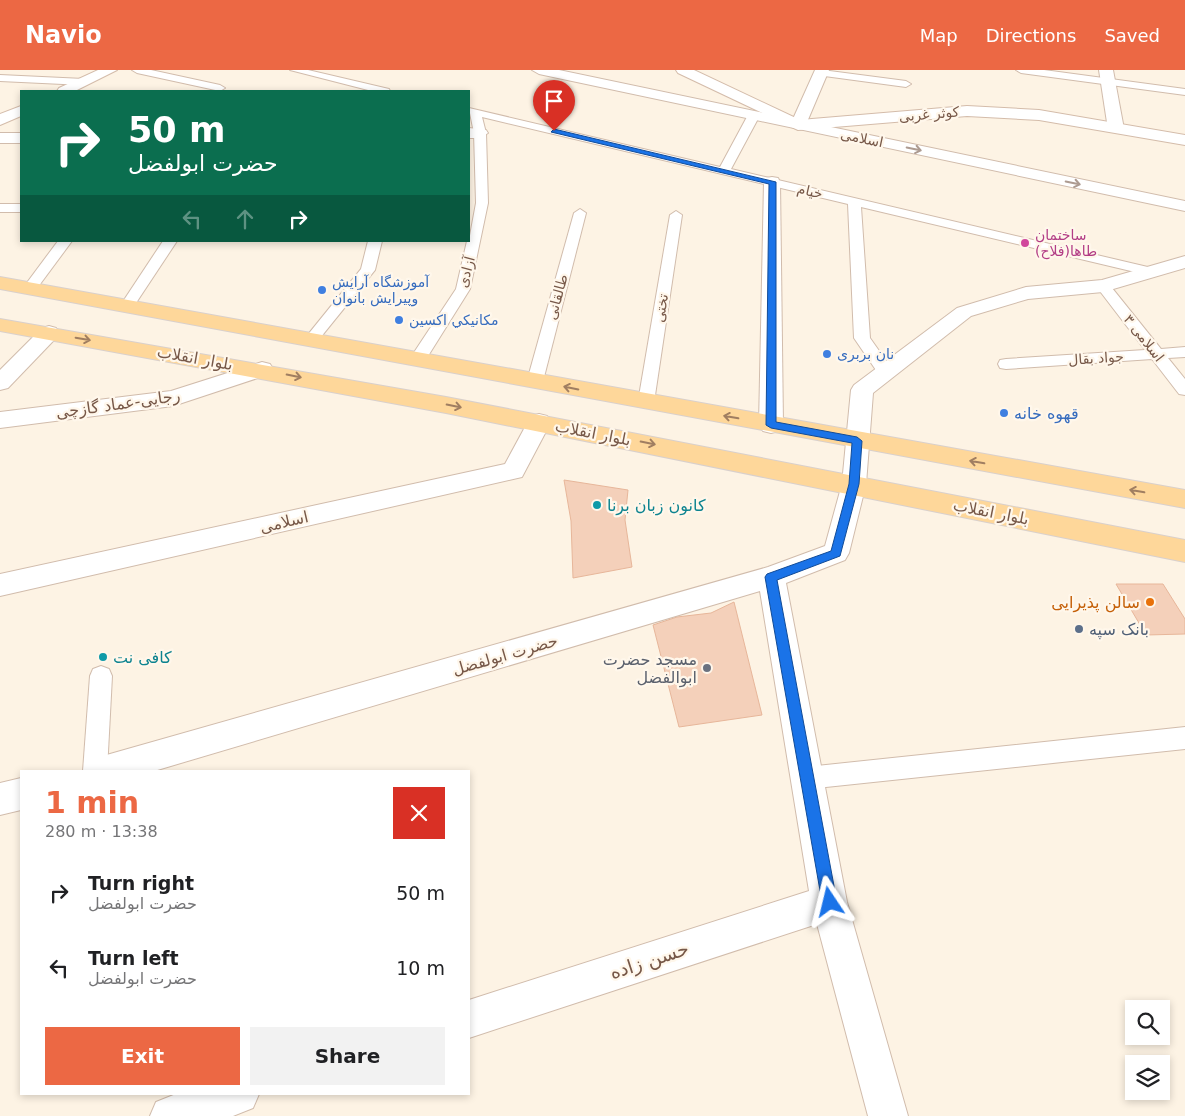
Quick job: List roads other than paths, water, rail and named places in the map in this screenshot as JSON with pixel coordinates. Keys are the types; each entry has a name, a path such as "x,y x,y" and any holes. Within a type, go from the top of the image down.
{"main road":[{"path":"0,283 857,441 1185,499"},
{"name":"بلوار انقلاب","path":"0,325 262,369 854,484 1185,551"}],"street":[{"path":"66,90 110,70"},
{"name":"اسلامی","path":"539,70 1185,206"},
{"path":"683,70 798,125 821,71"},
{"path":"1107,76 1116,129"},
{"path":"0,120 20,110"},
{"name":"کوثر غربی","path":"798,125 966,111 1039,116 1185,140"},
{"path":"0,138 20,138"},
{"path":"771,425 772,182"},
{"path":"854,484 862,390 964,312 1026,293 1103,286 1185,262"},
{"path":"0,383 48,333"},
{"name":"رجایی-عماد گازچی","path":"0,420 173,398 262,369"},
{"name":"اسلامی","path":"0,585 513,471 539,422"},
{"name":"حضرت ابولفضل","path":"107,770 771,577 836,553 854,484"},
{"path":"771,577 830,902 888,1116"},
{"path":"0,799 20,794"},
{"name":"حسن زاده","path":"470,1019 830,902"},
{"path":"170,1116 236,1095"}],"lane":[{"path":"137,70 220,88"},
{"path":"295,70 381,90"},
{"path":"1021,70 1107,76 1185,92"},
{"path":"821,71 906,84"},
{"path":"0,78 84,82"},
{"name":"آزادی","path":"417,360 463,289 482,203 472,112"},
{"name":"خیام","path":"472,112 1152,272"},
{"path":"724,171 754,115"},
{"path":"854,202 862,338 886,372"},
{"path":"0,208 20,208"},
{"name":"طالقانی","path":"535,381 580,213"},
{"name":"تختی","path":"646,402 676,215"},
{"path":"30,288 64,242"},
{"path":"127,306 169,242"},
{"path":"311,340 368,270 375,242"},
{"name":"اسلامی ۳","path":"1103,286 1185,390"},
{"name":"جواد بقال","path":"1006,364 1185,352"},
{"path":"96,770 101,676"},
{"path":"807,778 1185,738"}],"place":[{"name":"ساختمان طاها(فلاح)","path":"1025,243"},
{"name":"آموزشگاه آرایش وپیرایش بانوان","path":"322,290"},
{"name":"مكانيكي اكسين","path":"399,320"},
{"name":"نان بربری","path":"827,354"},
{"name":"قهوه خانه","path":"1004,413"},
{"name":"کانون زبان برنا","path":"597,505"},
{"name":"سالن پذیرایی","path":"1150,602"},
{"name":"بانک سپه","path":"1079,629"},
{"name":"کافی نت","path":"103,657"},
{"name":"مسجد حضرت ابوالفضل","path":"707,668"}]}
